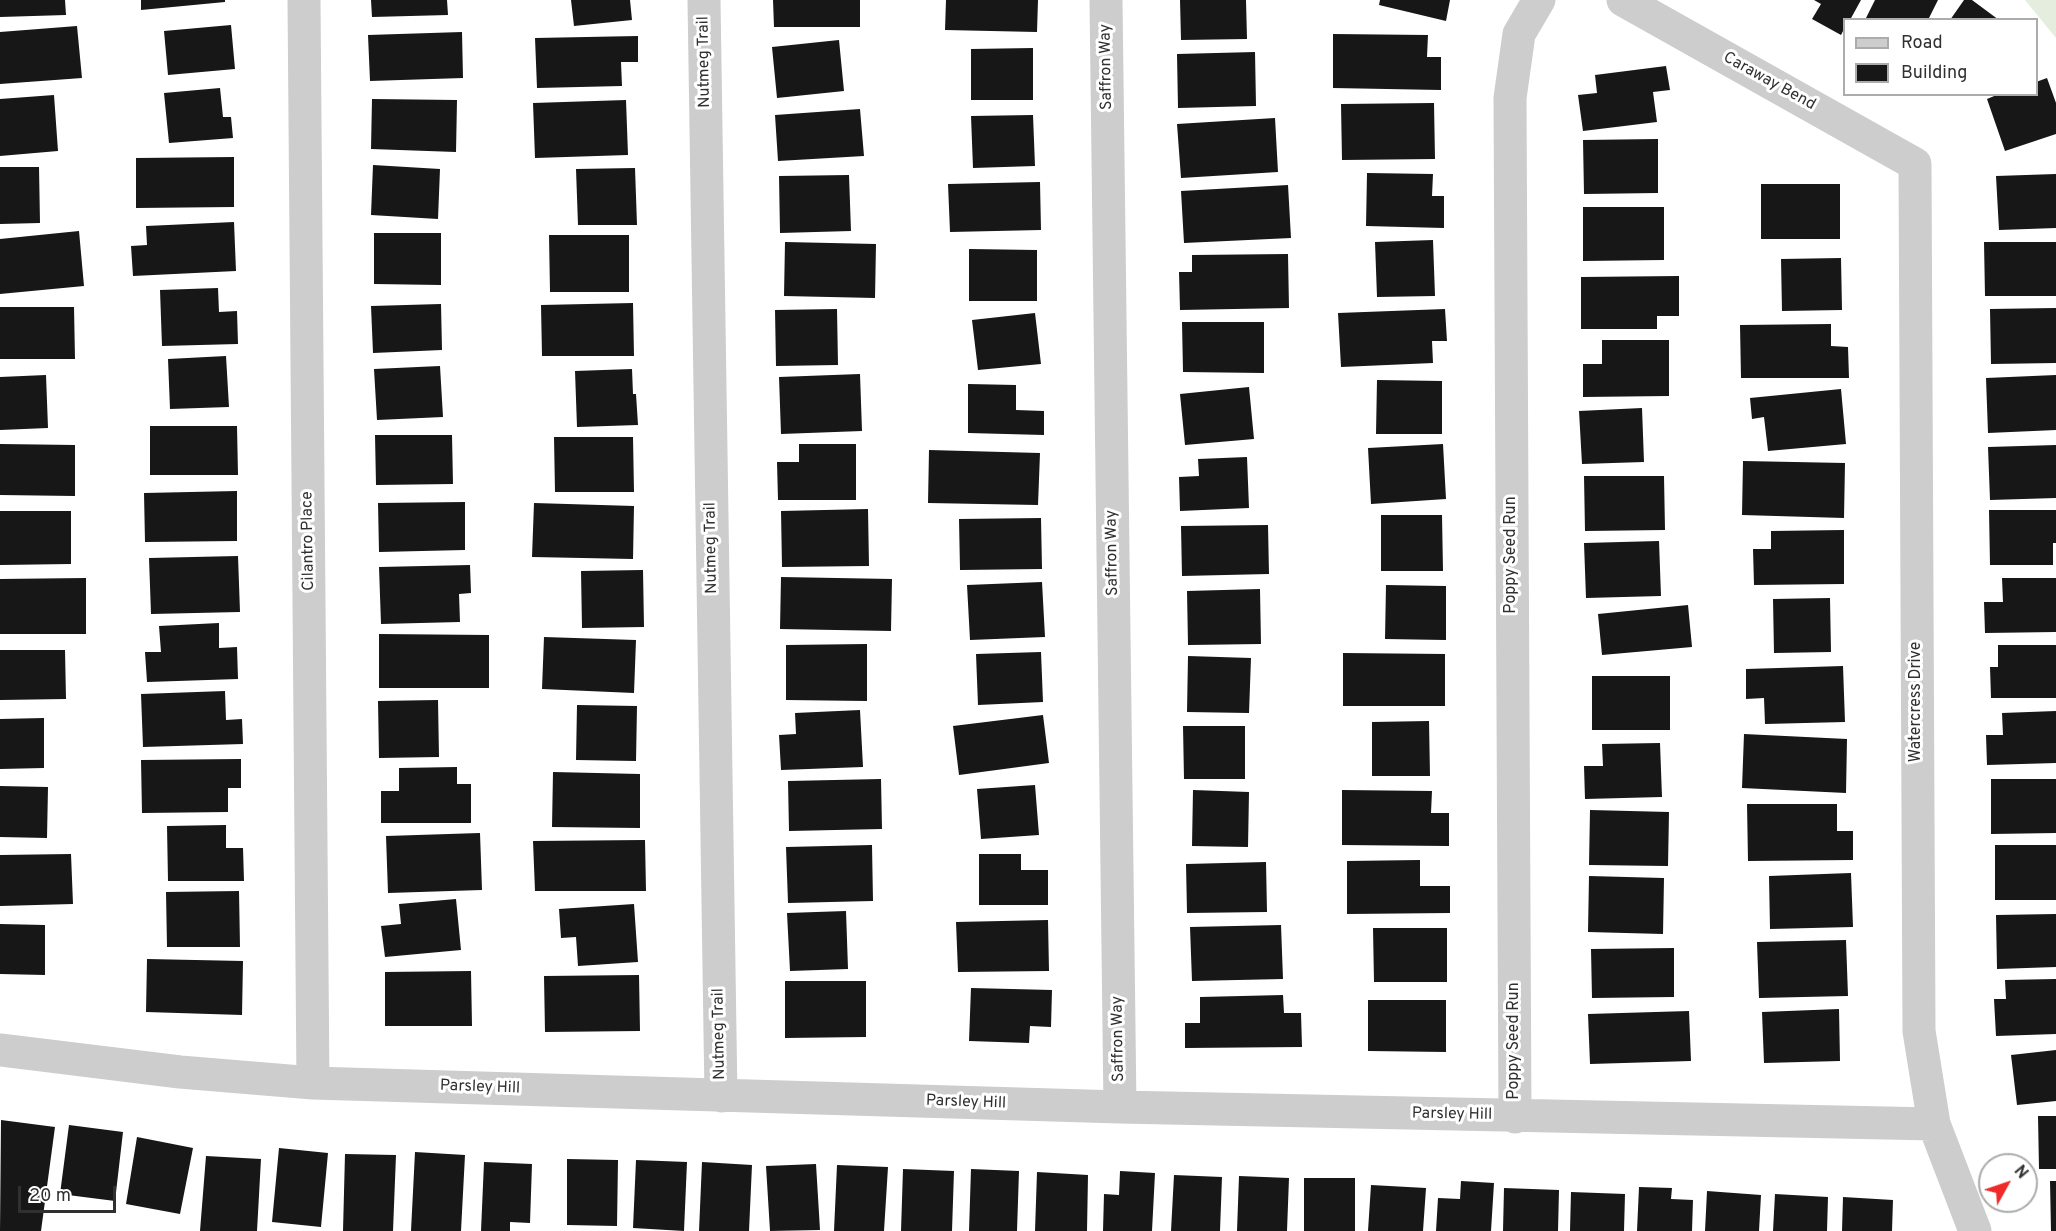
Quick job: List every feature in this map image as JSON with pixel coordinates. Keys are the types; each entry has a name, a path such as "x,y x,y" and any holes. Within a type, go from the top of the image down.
{"street":[{"name":"Cilantro Place","path":"304,0 314,1083"},
{"name":"Nutmeg Trail","path":"704,0 721,1096"},
{"name":"Saffron Way","path":"1106,0 1120,1107"},
{"name":"Poppy Seed Run","path":"1515,1117 1510,98 1519,34 1539,0"},
{"name":"Caraway Bend","path":"1623,0 1915,164"},
{"name":"Watercress Drive","path":"1915,164 1919,1031 1934,1124 1975,1231"},
{"name":"Parsley Hill","path":"0,1050 180,1072 314,1083 1515,1117 1934,1124"}],"green space":[{"path":"2025,0 2056,0 2056,38"}],"building":[{"path":"0,0 65,0 66,15 0,17"},
{"path":"141,0 225,0 225,2 141,10"},
{"path":"371,0 447,0 448,15 372,17"},
{"path":"571,0 630,0 632,20 574,26"},
{"path":"773,0 860,0 860,27 774,27"},
{"path":"946,0 1038,0 1037,32 945,30"},
{"path":"1180,0 1246,0 1247,39 1181,40"},
{"path":"1380,0 1450,0 1446,21 1379,5"},
{"path":"1814,0 1861,0 1851,18 1843,18 1841,35 1812,19 1821,4"},
{"path":"1875,0 1938,0 1929,18 1866,18"},
{"path":"1964,0 1972,0 1996,18 1951,18"},
{"path":"231,25 235,69 168,75 164,31"},
{"path":"77,26 82,78 0,84 0,32"},
{"path":"462,32 463,78 370,81 368,35"},
{"path":"1333,34 1428,35 1427,57 1441,57 1441,90 1333,88"},
{"path":"638,36 638,62 621,62 622,86 537,88 535,38"},
{"path":"839,40 844,91 777,98 772,47"},
{"path":"1033,48 1033,100 971,100 971,49"},
{"path":"1255,52 1256,106 1178,108 1177,54"},
{"path":"1666,66 1670,90 1653,92 1657,122 1583,131 1578,95 1597,93 1595,75"},
{"path":"2047,78 2056,103 2056,134 2005,151 1987,99 1994,96 2038,96 2038,81"},
{"path":"220,88 223,117 231,117 233,138 169,143 164,93"},
{"path":"54,95 58,151 0,156 0,99"},
{"path":"372,99 457,100 456,152 371,149"},
{"path":"626,100 628,155 535,158 533,103"},
{"path":"1434,103 1435,159 1342,160 1341,104"},
{"path":"860,109 864,156 778,161 775,115"},
{"path":"1033,115 1035,166 973,168 971,116"},
{"path":"1275,118 1278,172 1181,178 1177,124"},
{"path":"1658,139 1658,193 1584,194 1583,140"},
{"path":"234,157 234,207 136,208 136,158"},
{"path":"373,165 440,169 438,219 371,215"},
{"path":"0,167 39,167 40,223 0,224"},
{"path":"635,168 637,225 578,225 576,169"},
{"path":"1367,173 1433,174 1432,196 1444,196 1444,228 1366,226"},
{"path":"2056,174 2056,228 1999,230 1996,176"},
{"path":"849,175 851,231 780,233 779,176"},
{"path":"1040,182 1041,230 950,232 948,184"},
{"path":"1761,184 1840,184 1840,239 1761,239"},
{"path":"1288,185 1291,238 1184,243 1181,191"},
{"path":"1583,207 1664,207 1664,260 1583,261"},
{"path":"234,222 236,271 133,276 131,246 147,245 146,226"},
{"path":"79,231 84,286 0,294 0,239"},
{"path":"374,233 441,233 441,285 374,284"},
{"path":"549,235 629,235 629,292 550,292"},
{"path":"1433,240 1435,296 1377,297 1375,242"},
{"path":"785,242 876,244 875,298 784,296"},
{"path":"1984,242 2056,242 2056,296 1985,296"},
{"path":"969,249 1037,250 1037,301 969,301"},
{"path":"1288,254 1289,308 1180,310 1179,272 1192,272 1192,255"},
{"path":"1841,258 1842,310 1782,311 1781,259"},
{"path":"1679,276 1679,316 1657,316 1657,329 1581,329 1581,277"},
{"path":"218,288 219,312 237,311 238,344 162,346 160,290"},
{"path":"633,303 634,356 542,356 541,305"},
{"path":"441,304 442,350 373,353 371,306"},
{"path":"0,307 74,307 75,359 0,359"},
{"path":"2056,308 2056,363 1991,364 1990,309"},
{"path":"837,309 838,365 776,366 775,310"},
{"path":"1445,309 1447,341 1432,341 1433,363 1341,367 1338,313"},
{"path":"1035,313 1041,364 978,370 972,320"},
{"path":"1182,322 1264,322 1264,373 1183,372"},
{"path":"1831,324 1831,346 1848,347 1849,378 1741,378 1740,325"},
{"path":"1602,340 1669,340 1669,396 1583,397 1583,364 1602,364"},
{"path":"226,356 229,407 170,409 168,359"},
{"path":"440,366 443,417 377,420 374,369"},
{"path":"632,369 638,425 577,427 575,371"},
{"path":"860,374 862,431 781,434 779,377"},
{"path":"46,375 48,428 0,430 0,377"},
{"path":"2056,375 2056,430 1988,433 1986,378"},
{"path":"1377,380 1442,381 1442,434 1376,434"},
{"path":"968,384 1016,385 1016,410 1044,411 1044,435 968,433"},
{"path":"1249,387 1254,439 1185,445 1180,394"},
{"path":"1841,389 1846,444 1768,451 1764,417 1752,419 1750,398"},
{"path":"1642,408 1644,462 1582,464 1579,411"},
{"path":"150,426 237,426 238,475 150,475"},
{"path":"375,435 452,435 453,484 376,485"},
{"path":"554,437 633,437 634,492 555,492"},
{"path":"0,444 75,445 75,496 0,495"},
{"path":"799,444 856,444 856,500 778,500 777,462 799,462"},
{"path":"1443,444 1446,499 1371,504 1368,448"},
{"path":"2056,445 2056,498 1990,500 1988,447"},
{"path":"929,450 1040,453 1038,505 928,503"},
{"path":"1247,457 1249,508 1180,511 1179,477 1199,476 1198,459"},
{"path":"1743,461 1845,463 1844,518 1742,515"},
{"path":"1584,476 1664,476 1665,530 1585,531"},
{"path":"237,491 237,541 145,542 144,493"},
{"path":"465,502 465,550 379,552 378,503"},
{"path":"534,503 634,506 633,559 532,557"},
{"path":"868,509 869,566 782,567 781,511"},
{"path":"1989,510 2056,510 2053,565 1990,565"},
{"path":"0,511 71,511 71,564 0,565"},
{"path":"1381,515 1442,515 1443,571 1381,571"},
{"path":"1041,518 1042,569 960,570 959,519"},
{"path":"1268,525 1269,574 1182,576 1181,526"},
{"path":"1844,530 1844,584 1754,585 1753,549 1771,549 1771,531"},
{"path":"1659,541 1661,596 1586,598 1584,543"},
{"path":"238,556 240,612 151,614 149,558"},
{"path":"470,565 471,593 459,594 460,622 381,624 379,567"},
{"path":"643,570 644,627 582,628 581,571"},
{"path":"781,577 892,579 891,631 780,629"},
{"path":"86,578 86,634 0,634 0,579"},
{"path":"2002,578 2056,578 2056,632 1985,633 1984,602 2003,602"},
{"path":"1042,582 1045,637 970,640 967,585"},
{"path":"1386,585 1446,586 1446,640 1385,639"},
{"path":"1260,589 1261,644 1188,645 1187,591"},
{"path":"1830,598 1831,652 1774,653 1773,599"},
{"path":"1688,605 1692,647 1602,655 1598,614"},
{"path":"219,623 219,648 237,647 238,679 147,682 145,652 161,652 159,626"},
{"path":"379,634 489,635 489,688 379,688"},
{"path":"544,637 636,640 634,693 542,689"},
{"path":"867,644 867,701 786,700 786,645"},
{"path":"1998,645 2056,645 2056,698 1991,698 1990,667 1998,667"},
{"path":"0,650 65,650 66,699 0,700"},
{"path":"1041,652 1043,702 978,705 976,654"},
{"path":"1343,653 1445,654 1445,706 1343,706"},
{"path":"1188,656 1251,658 1249,713 1187,712"},
{"path":"1843,666 1845,722 1765,724 1764,698 1746,699 1746,669"},
{"path":"1592,676 1670,676 1670,730 1592,730"},
{"path":"225,691 226,720 242,719 243,744 143,747 141,694"},
{"path":"438,700 439,757 379,758 378,701"},
{"path":"577,705 637,706 636,761 576,760"},
{"path":"860,710 863,767 781,770 779,735 796,734 795,713"},
{"path":"2056,711 2056,763 1987,765 1986,735 2003,735 2002,713"},
{"path":"1043,715 1049,763 959,775 953,726"},
{"path":"44,718 44,768 0,769 0,719"},
{"path":"1429,721 1430,776 1372,776 1372,722"},
{"path":"1183,726 1245,726 1245,779 1184,779"},
{"path":"1744,734 1847,739 1846,793 1742,788"},
{"path":"1660,743 1662,797 1585,799 1584,766 1603,766 1602,744"},
{"path":"241,759 241,788 228,788 228,812 142,813 141,760"},
{"path":"457,767 457,784 471,784 471,823 381,823 381,791 399,791 399,768"},
{"path":"553,772 640,774 640,828 552,827"},
{"path":"881,779 882,829 789,831 788,781"},
{"path":"1991,779 2056,779 2056,833 1991,834"},
{"path":"1035,785 1039,835 981,839 977,789"},
{"path":"0,786 48,787 47,838 0,837"},
{"path":"1193,790 1249,792 1248,847 1192,846"},
{"path":"1342,790 1432,791 1431,813 1449,813 1449,846 1342,845"},
{"path":"1747,804 1837,804 1837,831 1853,831 1853,860 1748,861"},
{"path":"1590,810 1669,812 1668,866 1589,865"},
{"path":"226,825 226,848 243,848 244,881 168,881 167,826"},
{"path":"480,833 482,890 388,893 386,836"},
{"path":"645,840 646,891 535,891 533,841"},
{"path":"872,845 873,901 788,903 786,847"},
{"path":"1995,845 2056,845 2056,900 1995,900"},
{"path":"71,854 73,904 0,906 0,855"},
{"path":"979,854 1021,854 1021,870 1048,870 1048,905 979,905"},
{"path":"1420,860 1420,886 1450,886 1450,913 1347,914 1347,861"},
{"path":"1266,862 1267,912 1187,913 1186,864"},
{"path":"1851,873 1853,927 1770,929 1769,876"},
{"path":"1589,876 1664,878 1663,934 1588,932"},
{"path":"239,891 240,947 167,947 166,892"},
{"path":"456,899 461,950 385,957 381,926 401,924 399,904"},
{"path":"634,904 638,962 578,966 576,937 561,938 559,909"},
{"path":"846,911 848,969 790,971 787,913"},
{"path":"2056,914 2056,967 1997,969 1996,915"},
{"path":"1048,920 1049,971 958,972 956,922"},
{"path":"0,924 45,925 45,975 0,974"},
{"path":"1281,925 1283,979 1192,981 1190,927"},
{"path":"1373,928 1447,928 1447,982 1374,982"},
{"path":"1846,940 1848,996 1759,998 1757,942"},
{"path":"1674,948 1674,997 1592,998 1591,949"},
{"path":"147,959 243,961 242,1015 146,1012"},
{"path":"471,971 472,1026 385,1026 385,972"},
{"path":"639,975 640,1031 545,1032 544,976"},
{"path":"2056,979 2056,1034 1996,1036 1994,999 2006,999 2005,980"},
{"path":"785,981 866,981 866,1037 785,1038"},
{"path":"971,988 1052,990 1051,1027 1030,1026 1029,1043 969,1041"},
{"path":"1283,995 1284,1013 1301,1013 1302,1047 1185,1048 1185,1023 1200,1023 1200,997"},
{"path":"1368,1000 1446,1000 1446,1052 1368,1051"},
{"path":"1839,1009 1840,1061 1764,1063 1762,1012"},
{"path":"1689,1011 1691,1061 1590,1064 1588,1014"},
{"path":"2056,1050 2056,1101 2017,1105 2011,1055"},
{"path":"2038,1116 2056,1116 2056,1169 2039,1169"},
{"path":"1,1120 55,1127 41,1231 0,1231"},
{"path":"69,1125 123,1132 115,1201 60,1194"},
{"path":"137,1137 193,1148 180,1214 126,1204"},
{"path":"279,1148 328,1153 321,1227 272,1222"},
{"path":"415,1152 465,1155 461,1231 411,1231"},
{"path":"345,1154 396,1155 393,1231 343,1231"},
{"path":"206,1156 261,1159 257,1231 200,1231"},
{"path":"567,1159 618,1160 617,1226 567,1225"},
{"path":"636,1160 687,1162 684,1231 633,1228"},
{"path":"484,1162 532,1164 530,1223 510,1222 510,1231 481,1231"},
{"path":"702,1162 752,1165 749,1231 699,1231"},
{"path":"816,1164 820,1230 770,1231 766,1166"},
{"path":"837,1165 888,1167 884,1231 834,1231"},
{"path":"903,1169 954,1171 952,1231 901,1231"},
{"path":"971,1169 1019,1171 1017,1231 969,1231"},
{"path":"1120,1171 1155,1173 1152,1231 1103,1231 1104,1194 1119,1195"},
{"path":"1037,1172 1088,1175 1087,1231 1035,1231"},
{"path":"1174,1175 1222,1177 1220,1231 1171,1231"},
{"path":"1239,1176 1289,1178 1287,1231 1237,1231"},
{"path":"1304,1178 1355,1178 1355,1231 1304,1231"},
{"path":"1461,1181 1494,1183 1491,1231 1436,1231 1438,1198 1460,1199"},
{"path":"2050,1181 2056,1181 2056,1231 2051,1231"},
{"path":"1371,1185 1426,1188 1423,1231 1368,1231"},
{"path":"1639,1187 1672,1188 1671,1199 1693,1200 1692,1231 1637,1231"},
{"path":"1504,1188 1559,1190 1558,1231 1503,1231"},
{"path":"1707,1191 1761,1195 1759,1231 1705,1231"},
{"path":"1571,1192 1625,1194 1624,1231 1570,1231"},
{"path":"1775,1194 1828,1197 1827,1231 1773,1231"},
{"path":"1843,1197 1893,1200 1892,1231 1842,1231"}]}
